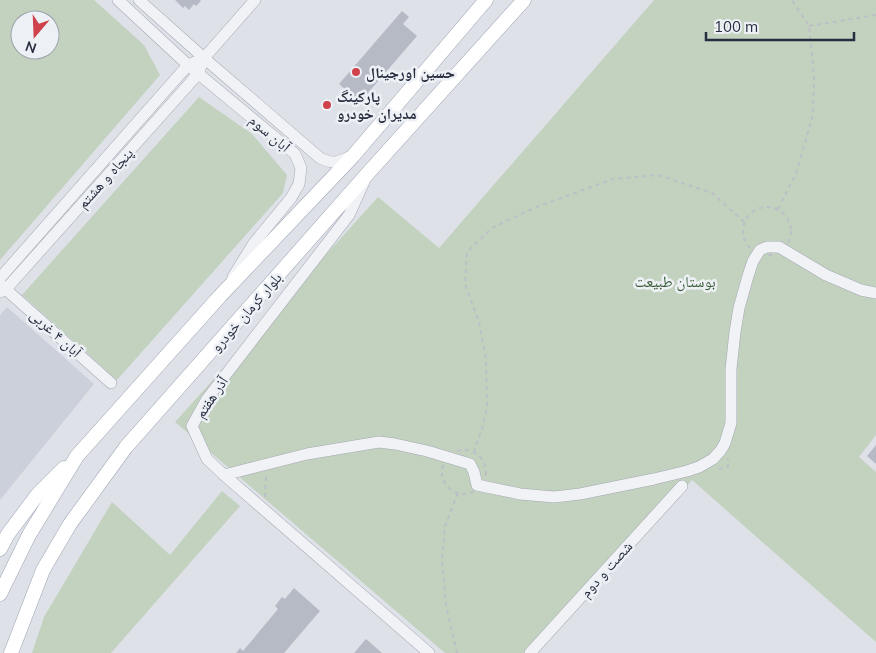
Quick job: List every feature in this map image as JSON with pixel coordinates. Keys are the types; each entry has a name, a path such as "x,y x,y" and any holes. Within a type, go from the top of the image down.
{"main road":[{"name":"بلوار کرمان خودرو","path":"0,594 29,535 77,456 220,296 353,156 486,0"},
{"name":"بلوار کرمان خودرو","path":"11,653 43,570 70,524 126,447 524,0"},
{"path":"0,549 8,534 38,494 77,456"}],"street":[{"name":"آبان سوم","path":"118,0 198,74 295,154 300,168 300,184 291,198 254,243 220,296"},
{"name":"آبان سوم","path":"139,0 320,158 329,162 340,161 353,156"},
{"name":"پنجاه و هشتم","path":"1,286 198,74 204,58 255,0"},
{"name":"پنجاه و هشتم","path":"1,286 188,65 204,58"},
{"name":"آذر هفتم","path":"369,172 349,215 207,399 192,426 207,459 429,653"},
{"path":"224,475 307,454 379,442 426,451 470,464 477,485 520,494 554,497 580,494 687,471 713,459 725,443 731,423 730,369 740,308 753,261 760,250 767,247 779,247 826,275 862,290 876,293"},
{"name":"آبان ۴ غربی","path":"1,286 111,383"},
{"name":"شصت و دوم","path":"530,653 682,486"}],"path":[{"path":"778,209 796,174 813,114 814,76 809,26 792,0"},
{"path":"809,26 876,15"},
{"path":"474,452 483,426 487,406 486,359 479,322 465,284 468,252 492,228 534,208 613,179 658,175 712,193 744,222"},
{"path":"770,206 778,209 789,220 791,235 789,242 778,253 762,255 754,252 744,239 742,231 744,222 754,210 770,206"},
{"path":"717,469 728,467 728,458"},
{"path":"457,653 446,605 442,560 445,526 458,493"}],"shaded area":[{"path":"7,307 94,384 0,500 0,315"}],"green space":[{"path":"0,0 94,0 144,45 160,75 0,260"},
{"name":"بوستان طبیعت","path":"654,0 876,0 876,435 859,457 876,472 876,642 692,480 538,653 445,653 175,422 378,197 439,248"},
{"path":"199,97 252,134 287,175 283,193 117,380 22,295"},
{"path":"222,491 240,506 111,653 32,653 44,617 112,502 170,555"}],"building":[{"path":"175,0 201,1 196,6 194,4 189,10 185,6 183,8"},
{"path":"402,11 409,17 403,24 417,36 360,102 339,84"},
{"path":"876,445 876,464 867,456"},
{"path":"294,588 320,611 284,653 236,653 240,648 243,651 278,609 275,606 282,597 285,599"},
{"path":"366,639 382,653 354,653"}],"place":[{"name":"حسین اورجینال","path":"356,72"},
{"name":"پارکینگ مدیران خودرو","path":"327,105"}]}
